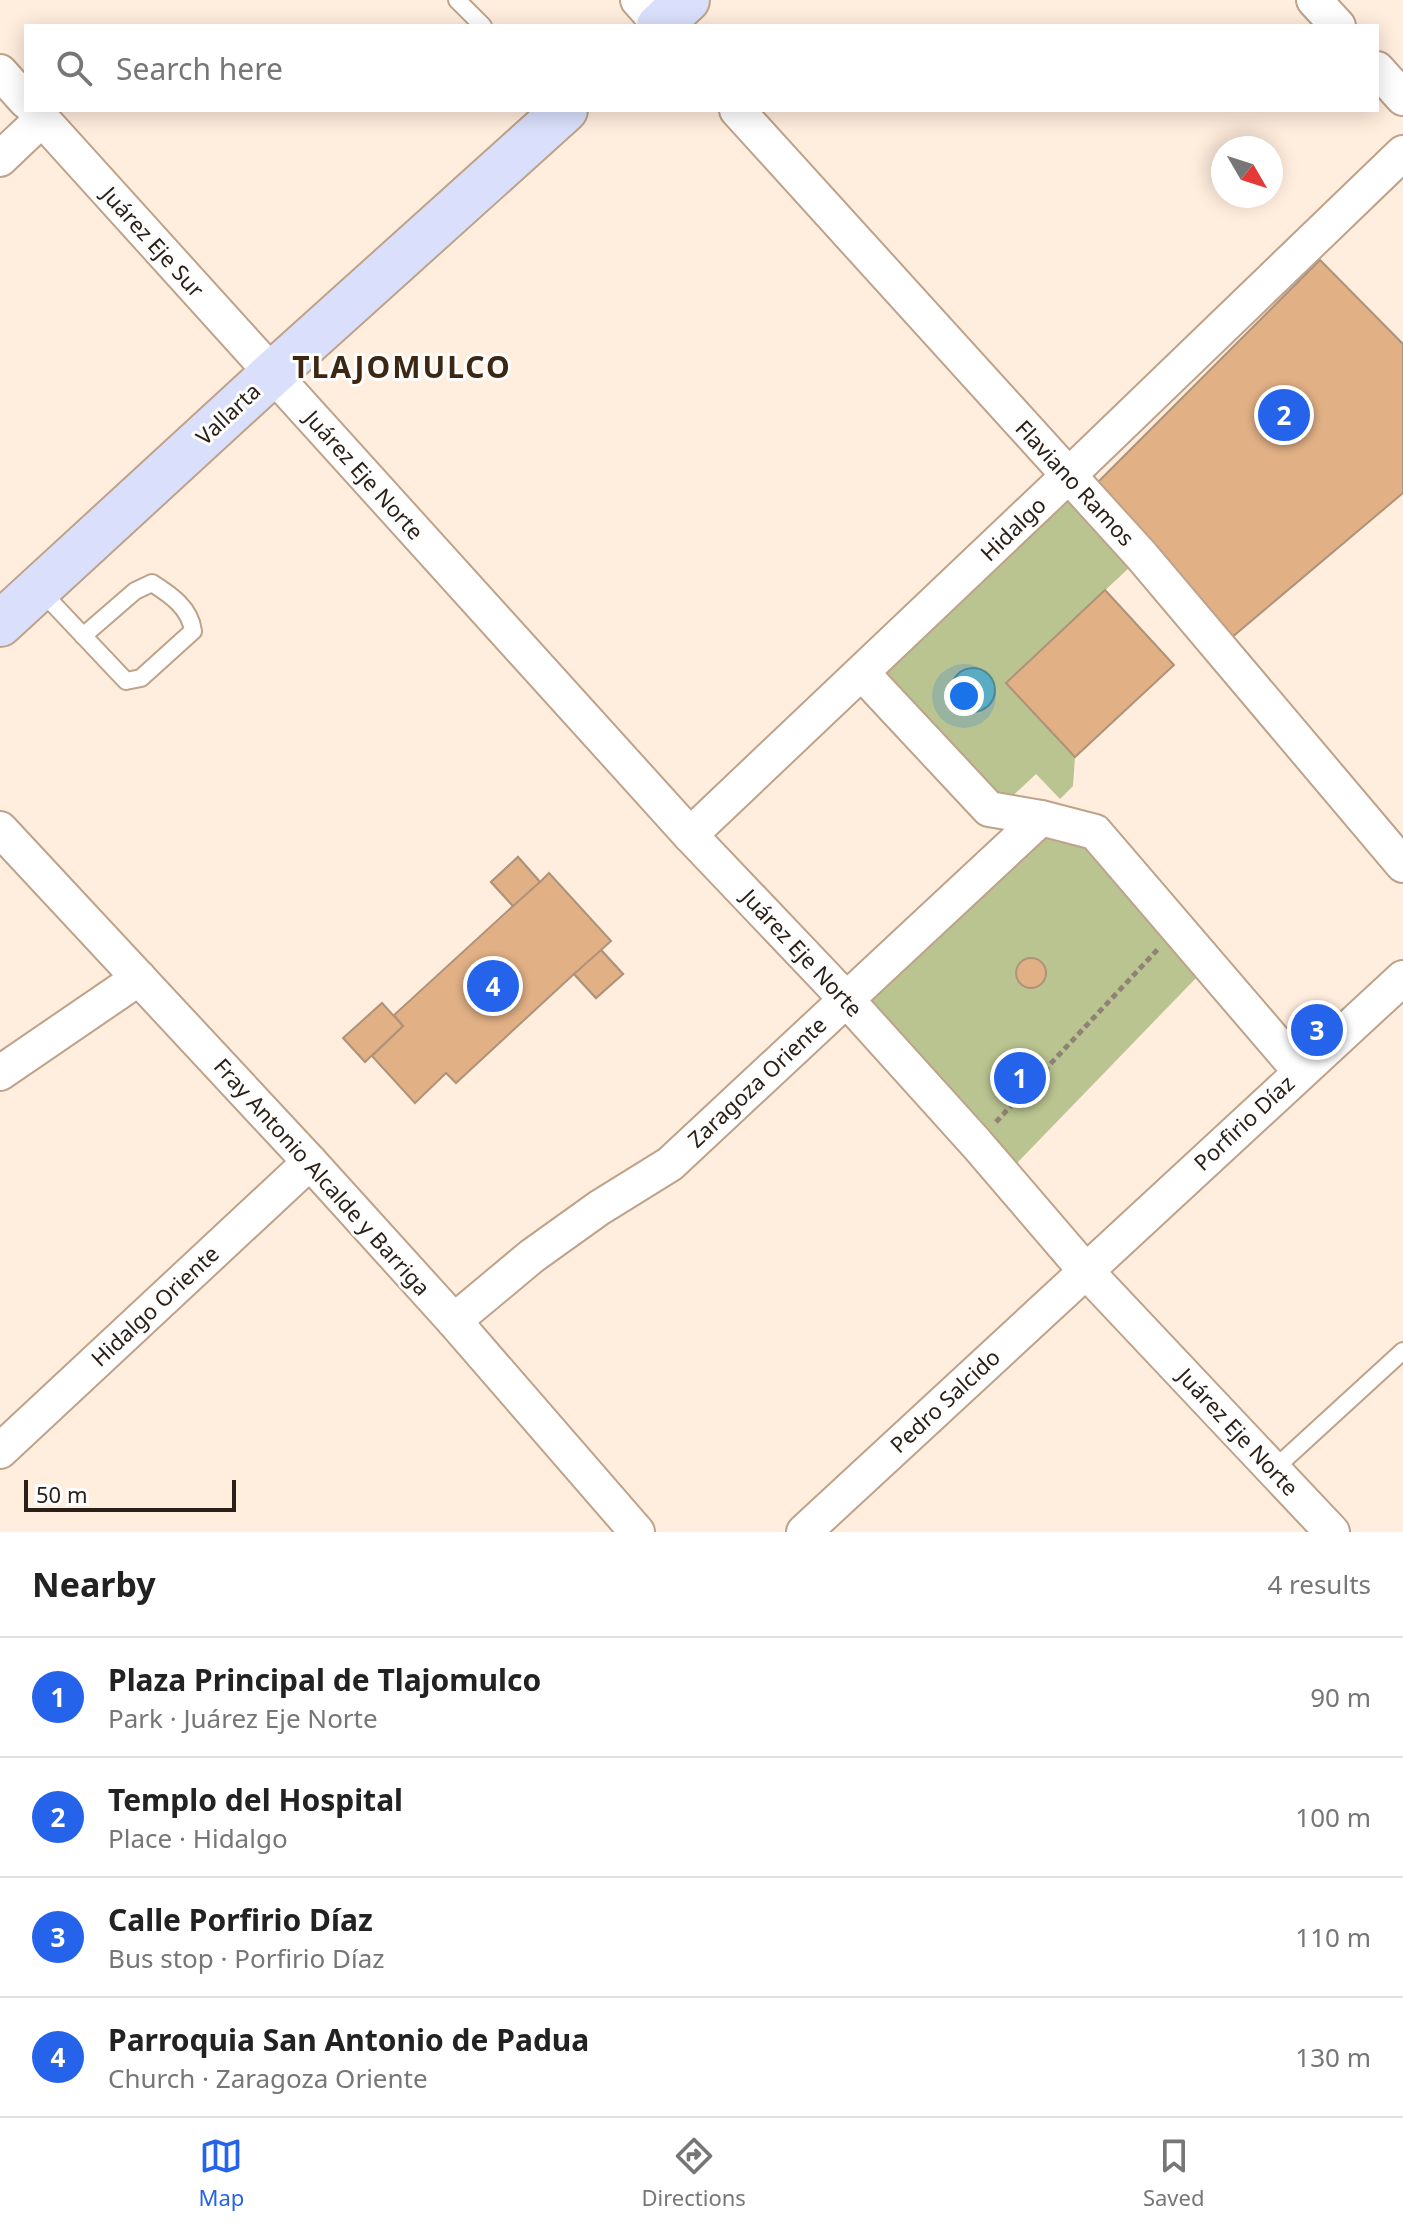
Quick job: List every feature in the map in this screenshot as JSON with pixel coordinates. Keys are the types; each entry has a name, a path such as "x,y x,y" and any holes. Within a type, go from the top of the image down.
{"street":[{"path":"1314,0 1336,24"},
{"path":"1379,71 1403,98"},
{"name":"Juárez Eje Sur","path":"0,72 24,99"},
{"path":"0,159 33,112"},
{"name":"Juárez Eje Sur","path":"36,112 272,374"},
{"name":"Vallarta","path":"0,624 559,112"},
{"name":"Flaviano Ramos","path":"739,112 1141,555 1403,865"},
{"name":"Hidalgo","path":"690,835 1403,153"},
{"name":"Juárez Eje Norte","path":"272,374 690,835 846,999 1085,1270 1332,1532"},
{"path":"862,673 989,809 1095,832 1300,1071"},
{"name":"Zaragoza Oriente","path":"454,1321 532,1256 599,1208 670,1164 1041,818"},
{"name":"Fray Antonio Alcalde y Barriga","path":"0,829 310,1162 454,1321 637,1532"},
{"path":"0,1073 139,978"},
{"name":"Porfirio Díaz","path":"1085,1270 1403,978"},
{"name":"Hidalgo Oriente","path":"0,1451 310,1162"},
{"name":"Pedro Salcido","path":"816,1528 1085,1270"}],"lane":[{"path":"457,0 481,24"},
{"path":"39,589 83,636 126,681 141,678 193,631 191,615 152,583 135,591 83,636"},
{"path":"1274,1469 1403,1351"}],"path":[{"path":"976,1143 1178,927"}],"green space":[{"path":"1069,499 1131,566 1006,683 1075,757 1073,786 1060,799 1036,774 1005,803 884,674"},
{"path":"1041,827 1084,842 1197,977 1017,1163 865,993"}],"water":[{"path":"973,668 989,674 995,690 989,706 973,712 957,706 951,690 957,674"}],"building":[{"path":"1320,260 1403,344 1403,493 1231,638 1093,487"},
{"path":"1105,590 1174,665 1075,757 1006,683"},
{"path":"518,857 540,882 549,873 611,941 601,950 623,974 596,998 574,974 456,1083 446,1073 415,1103 372,1056 403,1026 394,1015 513,906 491,882"},
{"path":"518,857 540,882 513,906 491,882"},
{"path":"601,950 623,974 596,998 574,974"},
{"path":"1031,958 1042,962 1046,973 1042,984 1031,988 1020,984 1016,973 1020,962"},
{"path":"382,1003 403,1026 365,1062 343,1038"}],"place":[{"name":"Templo del Hospital","path":"1284,415"},
{"name":"Parroquia San Antonio de Padua","path":"493,986"},
{"name":"Calle Porfirio Díaz","path":"1317,1030"},
{"name":"Plaza Principal de Tlajomulco","path":"1020,1078"}],"district":[{"name":"TLAJOMULCO","path":"402,368"}]}
